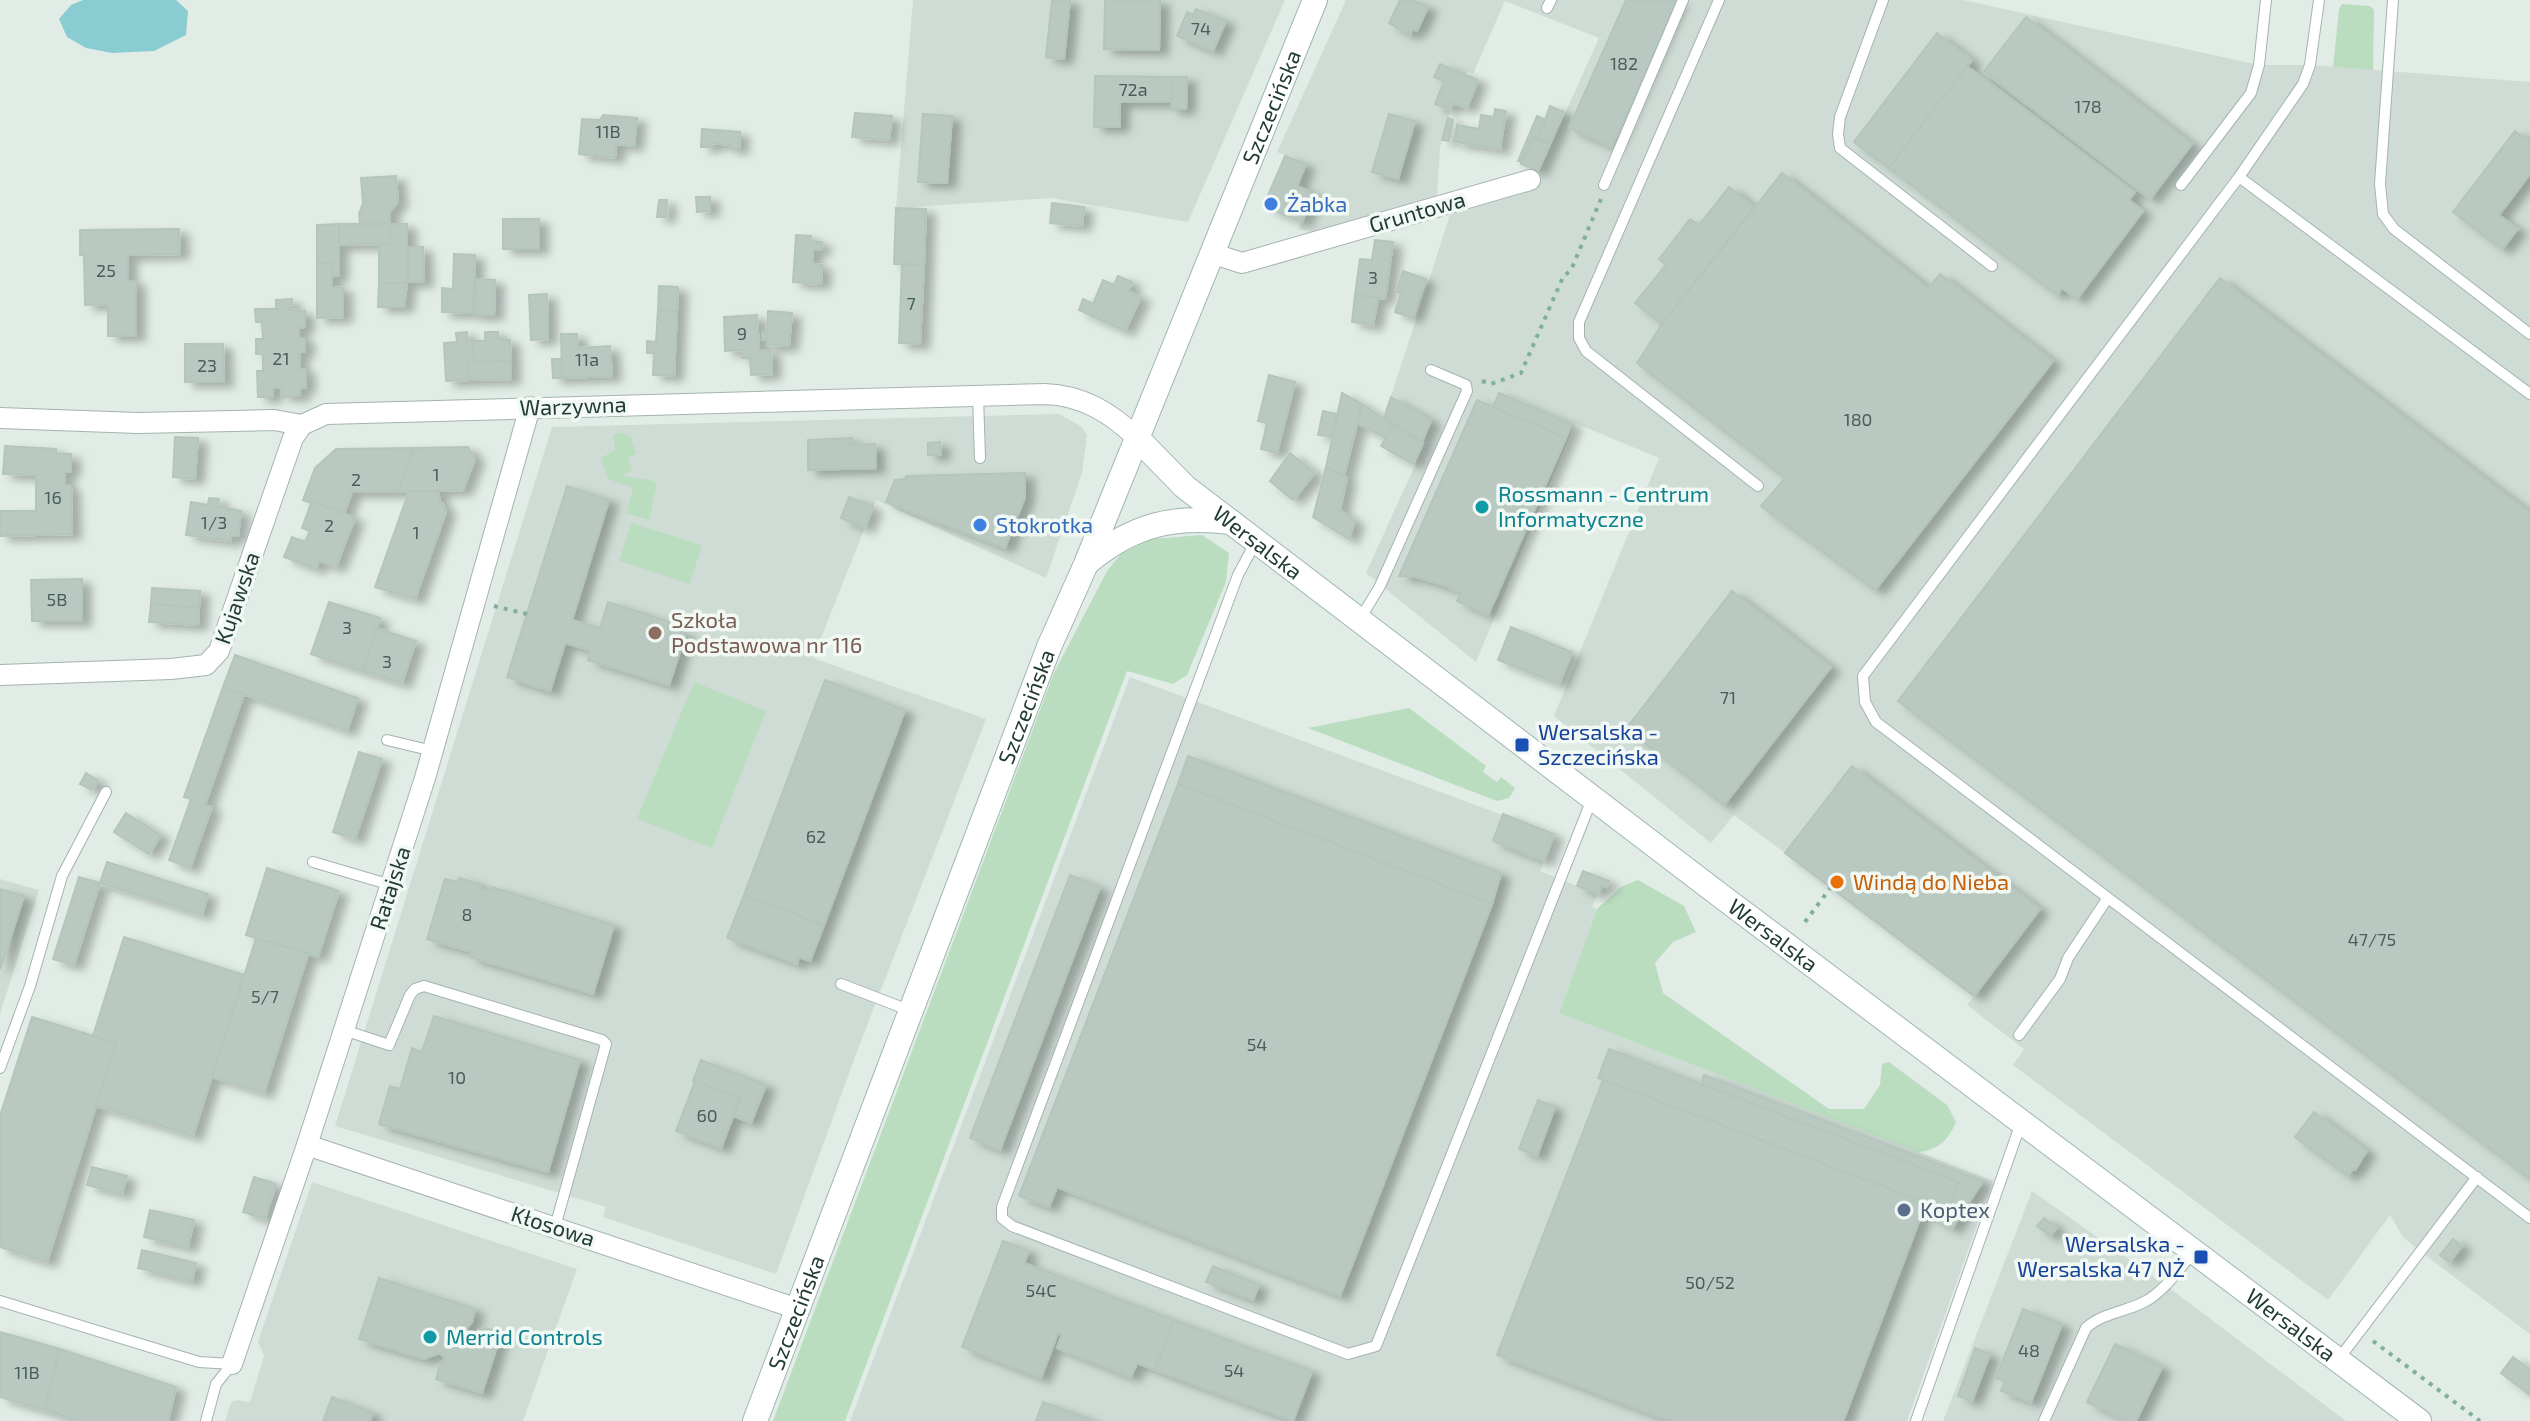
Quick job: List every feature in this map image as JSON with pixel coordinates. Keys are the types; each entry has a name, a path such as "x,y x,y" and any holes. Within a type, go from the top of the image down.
{"street":[{"name":"Szczecińska","path":"755,1421 1049,647 1086,564 1315,0"},
{"name":"Gruntowa","path":"1211,253 1242,263 1530,180"},
{"name":"Warzywna","path":"0,418 138,423 274,420 302,425 313,418 340,412 1045,394 1070,397 1111,416 1137,438"},
{"name":"Ratajska","path":"232,1364 307,1145 433,751 530,407"},
{"name":"Kujawska","path":"0,675 186,669 206,665 214,659 286,453 302,425"},
{"name":"Wersalska","path":"1137,438 1174,477 1592,799 2419,1421"},
{"path":"1086,564 1117,540 1154,525 1182,520 1231,522"},
{"name":"Kłosowa","path":"307,1145 798,1309"}],"lane":[{"path":"1604,185 1683,0"},
{"path":"1719,0 1579,322 1579,338 1586,351 1758,486"},
{"path":"1883,0 1840,117 1840,148 1992,266"},
{"path":"2181,185 2251,93 2259,65 2266,0"},
{"path":"2319,0 2310,65 2303,84 2239,177 1863,676 1865,702 1876,722 2530,1218"},
{"path":"2393,0 2381,150 2383,214 2394,229 2530,334"},
{"path":"2239,177 2530,394"},
{"path":"1360,619 1380,586 1467,391 1466,385 1431,370"},
{"path":"978,395 980,458"},
{"path":"1266,548 1247,555 1228,602 1002,1207 1002,1218 1012,1226 1348,1354 1376,1346 1592,799"},
{"path":"387,740 433,751"},
{"path":"0,1068 30,986 62,876 106,792"},
{"path":"313,862 391,885"},
{"path":"2019,1035 2060,979 2068,958 2107,899"},
{"path":"841,984 911,1011"},
{"path":"344,1030 389,1045 410,995 424,986 602,1040 606,1044 555,1227"},
{"path":"1916,1421 2021,1123"},
{"path":"2338,1360 2477,1177"},
{"path":"2044,1421 2086,1328 2093,1321 2147,1301 2194,1251"},
{"path":"0,1301 199,1362 232,1364"},
{"path":"206,1421 216,1384 232,1364"}],"path":[{"path":"1479,379 1491,384 1521,373 1563,277 1571,270 1601,200 1604,185"},
{"path":"487,604 527,614"},
{"path":"1805,922 1831,887"},
{"path":"2360,1332 2480,1421"}],"shaded area":[{"path":"913,0 1285,0 1188,222 1052,198 896,208"},
{"path":"1346,0 1963,0 2259,65 2310,65 2530,82 2530,1334 2403,1237 2390,1215 2328,1300 2013,1065 2024,1049 1967,1005 2039,909 1852,766 1785,853 1734,815 1711,843 1554,716 1659,458 1575,423 1476,662 1366,573 1425,443 1423,441 1432,420 1391,396 1450,215 1530,191 1599,38 1505,1 1473,74 1467,71 1450,110 1440,149 1437,197 1313,232 1299,229 1313,193 1297,186 1306,164 1277,152"},
{"path":"1059,414 1082,427 1087,435 1082,473 1046,578 876,500 813,658 986,719 858,1049 776,1274 603,1217 606,1207 335,1126 552,427"},
{"path":"1130,677 1554,834 1540,871 1598,894 1592,907 1597,909 1559,1013 1993,1181 1907,1421 850,1421"},
{"path":"0,879 39,890 0,1014"},
{"path":"312,1182 577,1269 523,1421 225,1421 231,1402 250,1402 264,1356 258,1342"},
{"path":"2032,1191 2164,1284 2346,1421 1943,1421"}],"green space":[{"path":"2342,4 2370,6 2374,10 2373,70 2333,67"},
{"path":"623,433 631,437 636,454 628,457 632,471 621,475 657,484 649,520 626,513 633,488 608,479 601,458 615,450 613,434"},
{"path":"631,523 702,545 690,584 619,561"},
{"path":"1202,535 1229,553 1226,582 1187,675 1173,684 1127,671 845,1421 773,1421 1054,673 1107,571 1121,554 1152,539"},
{"path":"694,682 766,711 712,848 637,819"},
{"path":"1409,708 1486,766 1483,772 1497,782 1501,777 1515,788 1509,798 1497,801 1308,728"},
{"path":"1638,880 1684,906 1696,932 1673,942 1655,963 1663,993 1829,1109 1864,1109 1880,1085 1882,1064 1889,1062 1947,1105 1956,1122 1946,1139 1932,1149 1918,1152 1559,1013 1597,909 1621,887"}],"water":[{"path":"83,0 176,0 188,11 186,35 154,51 112,53 86,48 67,37 59,19 71,5"}],"building":[{"path":"1052,0 1070,0 1064,59 1046,57"},
{"path":"1105,0 1160,0 1159,50 1104,49"},
{"path":"1400,0 1412,0 1428,7 1417,31 1413,29 1410,35 1389,23"},
{"path":"1626,0 1678,0 1612,147 1569,128"},
{"path":"1196,9 1226,21 1213,51 1177,36 1187,12 1193,15"},
{"path":"2026,17 2192,144 2150,199 1984,71"},
{"path":"1937,33 1972,60 1889,168 1854,142"},
{"path":"1440,64 1478,80 1467,108 1453,103 1450,110 1435,104 1444,81 1434,77"},
{"path":"1967,66 2135,192 2129,200 2143,211 2077,299 2062,288 2057,295 1889,168"},
{"path":"1095,76 1172,77 1171,102 1120,102 1120,127 1094,127"},
{"path":"1172,77 1187,77 1186,109 1171,109"},
{"path":"1550,106 1564,112 1550,144 1538,139"},
{"path":"1495,109 1506,111 1500,149 1455,142 1457,125 1479,129 1481,115 1494,117"},
{"path":"855,113 892,116 889,140 852,137"},
{"path":"923,114 952,116 947,183 918,182"},
{"path":"1389,114 1415,121 1398,179 1372,172"},
{"path":"603,115 637,118 634,146 616,144 615,158 579,154 582,119 600,120"},
{"path":"1537,116 1546,120 1538,139 1533,137 1522,162 1518,161"},
{"path":"1448,118 1453,120 1449,141 1442,140"},
{"path":"702,129 740,132 739,149 711,143 711,147 701,147"},
{"path":"2515,131 2530,142 2530,174 2499,215 2518,229 2502,249 2453,212"},
{"path":"1533,137 1550,144 1538,171 1521,164"},
{"path":"1285,156 1306,164 1297,186 1314,193 1302,222 1270,209 1266,200"},
{"path":"1782,173 1928,288 1940,274 2053,361 1875,590 1761,506 1785,478 1637,363 1662,324"},
{"path":"396,176 398,202 390,212 390,224 360,224 359,214 363,203 361,178"},
{"path":"1729,187 1754,207 1662,324 1635,303 1666,265 1659,259 1690,219 1699,225"},
{"path":"696,197 710,197 710,211 697,212"},
{"path":"659,200 667,200 666,217 657,217"},
{"path":"1052,203 1084,207 1082,226 1050,223"},
{"path":"896,208 926,209 924,265 894,264"},
{"path":"503,219 539,219 539,249 503,249"},
{"path":"339,224 390,224 390,244 339,245"},
{"path":"339,224 339,276 332,276 332,263 317,263 317,225"},
{"path":"390,224 407,224 407,283 379,283 379,244 390,244"},
{"path":"179,229 180,254 128,255 128,281 136,281 136,336 108,336 108,304 85,305 80,230"},
{"path":"796,235 811,236 810,241 822,242 821,250 813,250 812,264 822,265 821,284 793,282"},
{"path":"1375,240 1393,242 1385,299 1355,295 1360,259 1372,260"},
{"path":"408,247 423,247 424,282 409,282"},
{"path":"454,254 475,255 473,313 442,312 442,288 453,289"},
{"path":"317,263 332,263 332,287 343,288 343,317 317,318"},
{"path":"902,264 924,265 920,344 899,343"},
{"path":"1403,271 1426,279 1413,318 1395,312 1401,293 1396,292"},
{"path":"1118,276 1132,282 1128,291 1141,297 1125,331 1079,310 1083,299 1093,304 1103,280 1114,285"},
{"path":"2220,278 2530,513 2530,1179 1898,701"},
{"path":"476,279 495,280 494,315 475,315"},
{"path":"379,283 407,283 404,307 378,307"},
{"path":"659,286 678,287 677,311 658,310"},
{"path":"547,294 548,339 531,340 529,295"},
{"path":"1355,295 1378,298 1373,325 1352,322"},
{"path":"292,299 288,309 305,311 305,327 299,328 299,338 305,338 305,352 299,352 300,369 306,369 306,388 300,388 300,396 282,396 281,388 273,388 273,397 258,397 257,371 263,371 263,354 256,354 256,339 263,339 262,322 256,322 255,309 276,309 276,300"},
{"path":"658,310 677,311 674,376 653,375 654,353 647,353 647,341 656,342"},
{"path":"768,311 792,313 789,346 767,345 767,340 762,340 763,332 767,333"},
{"path":"757,315 759,350 771,350 772,374 751,375 750,358 742,358 742,350 725,351 724,317"},
{"path":"467,332 467,341 473,341 474,362 468,362 468,380 446,381 444,343 457,342 456,333"},
{"path":"485,332 498,332 499,340 510,340 511,361 474,362 473,341 485,341"},
{"path":"561,334 577,334 578,348 610,346 612,376 562,378"},
{"path":"185,344 223,344 224,382 185,382"},
{"path":"552,359 562,359 562,378 553,378"},
{"path":"511,361 511,379 468,380 468,362"},
{"path":"1269,375 1295,382 1277,453 1261,449 1267,423 1258,421"},
{"path":"1342,393 1362,404 1344,476 1326,467"},
{"path":"1499,393 1572,424 1566,438 1493,407"},
{"path":"1391,397 1431,420 1422,442 1384,418"},
{"name":"Rossmann - Centrum Informatyczne","path":"1477,400 1566,438 1488,615 1457,601 1461,593 1447,586 1416,577 1399,576"},
{"path":"1362,404 1394,425 1386,438 1357,423"},
{"path":"1323,411 1337,414 1332,437 1318,435"},
{"path":"1394,425 1423,443 1413,464 1381,446"},
{"path":"175,437 198,438 195,479 173,477"},
{"path":"852,438 851,445 875,444 876,468 808,470 808,440"},
{"path":"940,442 941,455 928,455 928,443"},
{"path":"5,446 56,449 56,454 71,454 71,472 65,472 65,485 71,486 72,534 0,536 0,511 36,511 36,475 3,474"},
{"path":"468,447 475,459 463,490 398,492 413,448"},
{"path":"413,448 398,492 352,492 344,513 303,500 315,468 336,449"},
{"path":"1290,453 1315,473 1293,500 1270,481"},
{"path":"1326,467 1347,478 1340,510 1355,521 1349,539 1313,517"},
{"name":"Stokrotka","path":"1025,473 1025,497 1005,548 886,502 895,480 905,479 906,476"},
{"path":"567,486 609,500 572,620 600,628 608,602 670,622 668,628 686,633 669,685 588,660 590,650 565,643 550,691 507,677"},
{"path":"409,491 438,491 446,512 415,599 375,587"},
{"path":"849,497 873,507 865,528 841,518"},
{"path":"209,498 219,499 218,506 241,511 238,536 231,536 231,541 186,535 191,502 208,505"},
{"path":"312,501 355,518 336,567 319,561 316,569 284,557 292,537 305,542 310,531 302,528"},
{"path":"82,579 82,621 32,621 31,580"},
{"path":"152,588 200,591 199,608 151,604"},
{"path":"1732,591 1831,667 1724,805 1626,729"},
{"path":"329,602 380,618 363,671 311,654"},
{"path":"151,604 199,608 198,625 149,622"},
{"path":"1511,627 1572,652 1559,684 1498,660"},
{"path":"376,628 416,641 402,683 363,671"},
{"path":"235,655 358,698 347,731 223,687"},
{"path":"825,680 905,710 824,925 744,895"},
{"path":"223,687 244,694 205,805 212,807 190,868 169,860 191,799 184,797"},
{"path":"359,752 382,759 355,839 333,832"},
{"path":"1188,756 1501,873 1492,904 1178,784"},
{"path":"1852,766 2040,909 1974,996 1785,853"},
{"path":"86,773 98,780 92,790 80,784"},
{"path":"1178,784 1492,904 1340,1296 1057,1187 1049,1207 1019,1196"},
{"path":"126,813 161,835 149,854 114,832"},
{"path":"1503,814 1554,834 1544,861 1493,841"},
{"path":"107,862 208,894 202,915 100,883"},
{"path":"267,868 339,891 318,957 246,935"},
{"path":"1583,871 1609,881 1607,887 1602,885 1598,894 1577,886"},
{"path":"1070,875 1100,887 1000,1150 970,1138"},
{"path":"79,877 100,883 74,965 53,959"},
{"path":"459,878 480,884 479,888 491,892 492,887 614,925 593,994 470,957 472,952 427,939 445,879 458,882"},
{"path":"0,889 24,896 0,970"},
{"path":"744,895 824,925 810,961 799,957 797,964 727,938"},
{"path":"124,937 244,975 193,1136 96,1106 116,1043 93,1036"},
{"path":"256,938 308,954 264,1093 212,1077"},
{"path":"434,1016 580,1060 548,1172 379,1124 390,1086 400,1089 412,1048 422,1052"},
{"path":"32,1017 116,1043 47,1262 0,1247 0,1116"},
{"path":"1609,1049 1959,1182 1948,1211 1598,1078"},
{"path":"701,1060 766,1085 751,1123 733,1116 740,1098 693,1081"},
{"path":"1704,1075 1983,1181 1952,1229 1923,1211 1926,1203 1948,1211 1959,1182 1701,1084"},
{"path":"1603,1080 1926,1203 1843,1421 1670,1421 1497,1355"},
{"path":"695,1081 740,1098 721,1148 676,1131"},
{"path":"1538,1100 1555,1107 1537,1156 1519,1149"},
{"path":"2314,1112 2367,1151 2348,1176 2295,1137"},
{"path":"92,1167 127,1176 122,1194 87,1185"},
{"path":"254,1177 276,1184 265,1219 243,1212"},
{"path":"150,1210 194,1220 188,1247 144,1237"},
{"path":"2044,1218 2057,1228 2050,1236 2037,1226"},
{"path":"2453,1239 2462,1246 2449,1262 2440,1255"},
{"path":"1003,1241 1029,1251 1024,1263 1174,1320 1155,1370 1137,1363 1131,1377 1057,1348 1062,1335 1058,1333 1041,1378 962,1347"},
{"path":"142,1250 196,1263 192,1281 138,1268"},
{"path":"1213,1266 1259,1285 1253,1300 1206,1282"},
{"name":"Merrid Controls","path":"379,1278 475,1309 472,1322 466,1329 472,1335 486,1328 501,1334 482,1393 436,1379 440,1365 446,1359 440,1353 424,1359 359,1339"},
{"path":"2023,1309 2062,1324 2031,1402 2001,1391 2005,1381 1996,1378"},
{"path":"1174,1320 1312,1371 1293,1421 1155,1370"},
{"path":"0,1332 60,1349 44,1410 0,1397"},
{"path":"2115,1344 2162,1367 2136,1421 2127,1421 2087,1402"},
{"path":"1975,1348 1990,1354 1972,1401 1958,1396"},
{"path":"60,1349 176,1387 168,1421 79,1421 44,1410"},
{"path":"2513,1357 2530,1370 2530,1395 2501,1373"},
{"path":"332,1397 373,1413 370,1421 323,1421"},
{"path":"1043,1402 1095,1421 1036,1421"}],"place":[{"name":"Żabka","path":"1271,204"},
{"name":"Rossmann - Centrum Informatyczne","path":"1482,507"},
{"name":"Stokrotka","path":"980,525"},
{"name":"Szkoła Podstawowa nr 116","path":"655,633"},
{"name":"Wersalska - Szczecińska","path":"1522,745"},
{"name":"Windą do Nieba","path":"1837,882"},
{"name":"Koptex","path":"1904,1210"},
{"name":"Wersalska - Wersalska 47 NŻ","path":"2201,1257"},
{"name":"Merrid Controls","path":"430,1337"}]}
